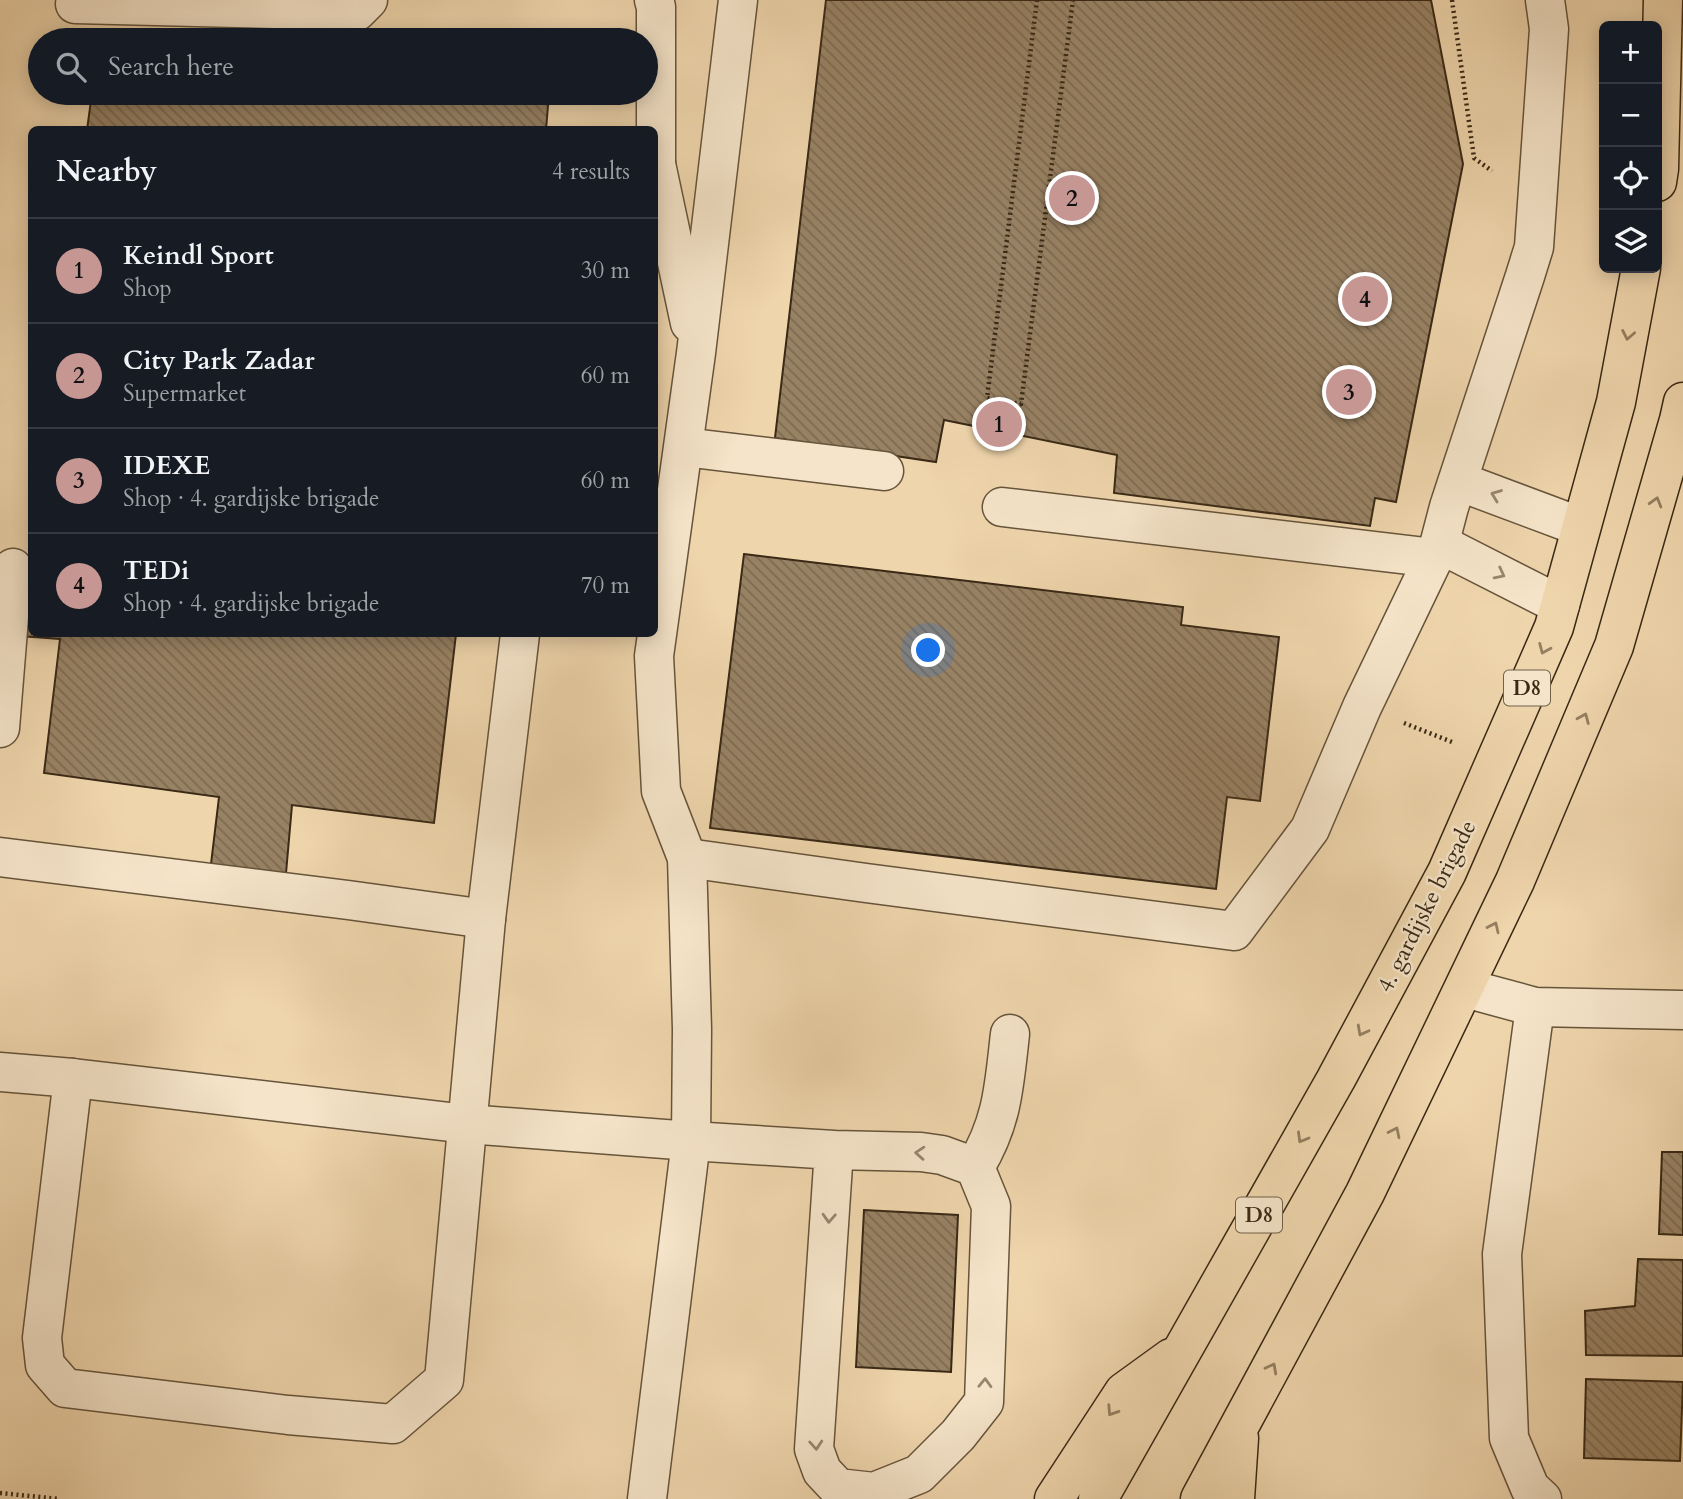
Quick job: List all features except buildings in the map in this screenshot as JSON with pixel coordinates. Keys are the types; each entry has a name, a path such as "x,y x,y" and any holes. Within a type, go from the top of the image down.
{"main road":[{"path":"1659,147 1662,0"},
{"name":"4. gardijske brigade","path":"1098,1499 1336,1079 1447,872 1553,627 1616,402 1640,273"},
{"path":"1200,1499 1365,1193 1515,881 1614,646 1683,402"},
{"name":"D8","path":"1054,1499 1124,1392 1181,1351"},
{"path":"1235,1499 1240,1428"}],"street":[{"path":"75,4 357,11 368,0"},
{"path":"654,0 656,28"},
{"path":"658,628 696,353 738,0"},
{"path":"687,858 1234,931 1310,829 1362,707 1437,551 1534,247 1549,29 1545,0"},
{"path":"655,105 655,126"},
{"path":"658,179 696,353"},
{"path":"684,447 884,471"},
{"path":"1458,481 1581,527"},
{"path":"1002,507 1437,551 1560,605"},
{"path":"0,728 13,568"},
{"path":"73,1078 43,1338 45,1365 65,1388 288,1415 393,1424 444,1380 486,919 520,637"},
{"path":"647,1499 691,1141 692,1029 687,858 662,791 654,656 657,637"},
{"path":"0,857 486,919"},
{"path":"1465,988 1535,1007 1683,1010"},
{"path":"1535,1007 1502,1254 1509,1438 1530,1488 1542,1499"},
{"path":"975,1167 988,1146 998,1119 1010,1034"},
{"path":"0,1072 73,1078 467,1124 834,1150 921,1152 942,1155 975,1167 991,1206 984,1402 958,1435 919,1474 874,1492 838,1488 822,1471 814,1449 834,1150"}],"path":[{"path":"1037,0 987,398 1021,404 1073,0"},
{"path":"1452,0 1474,158 1502,178 1537,190"},
{"path":"0,1493 60,1499"}],"place":[{"name":"City Park Zadar","path":"1072,198"},
{"name":"TEDi","path":"1365,299"},
{"name":"IDEXE","path":"1349,392"},
{"name":"Keindl Sport","path":"999,424"}]}
